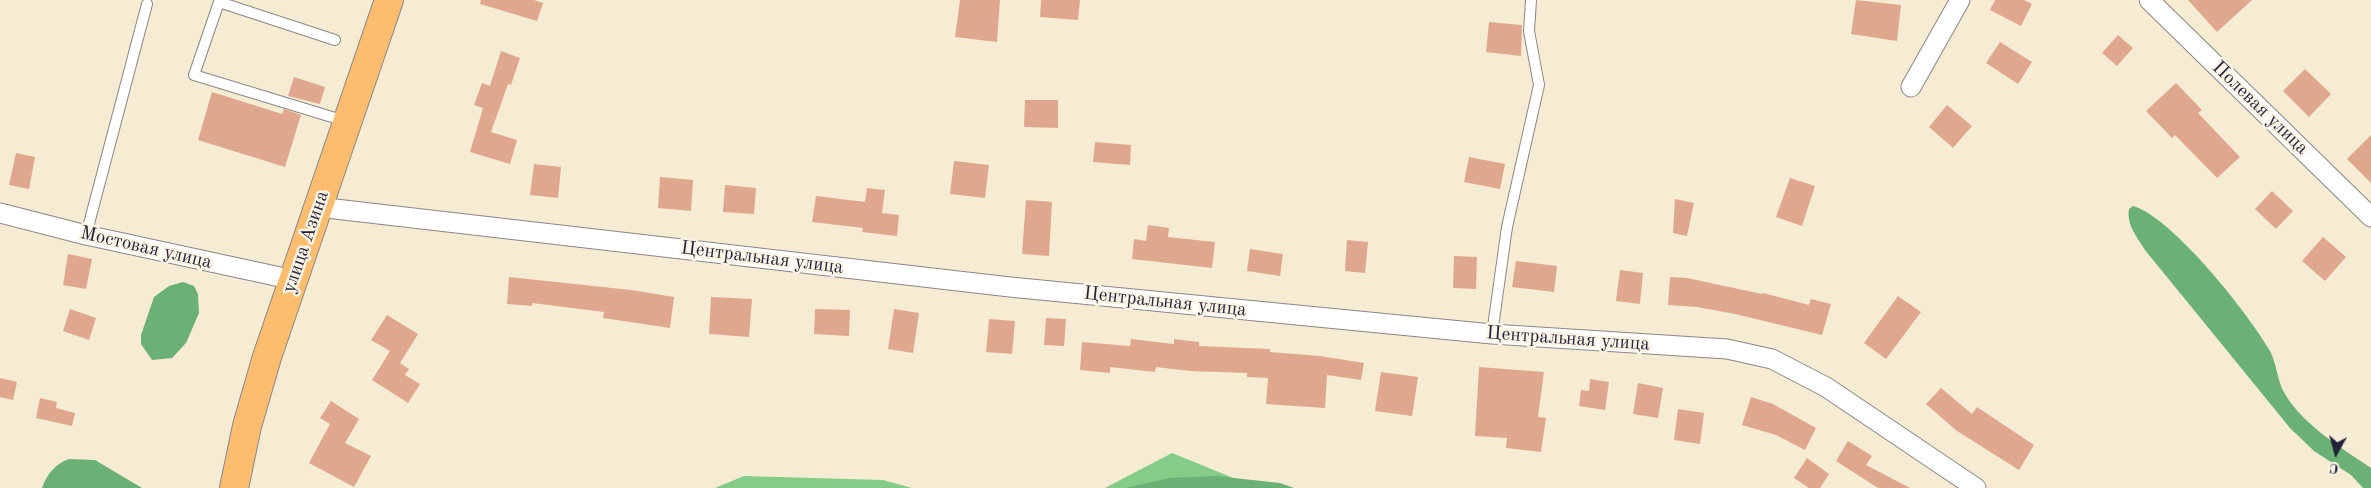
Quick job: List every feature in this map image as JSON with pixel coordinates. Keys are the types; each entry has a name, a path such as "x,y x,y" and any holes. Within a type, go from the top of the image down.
{"main road":[{"name":"улица Азина","path":"239,486 247,426 267,357 389,0"}],"street":[{"path":"1911,87 1960,0"},
{"name":"Полевая улица","path":"2149,0 2371,217"},
{"name":"Центральная улица","path":"318,207 1010,287 1492,334 1727,349 1772,360 1826,387 1976,488"},
{"name":"Мостовая улица","path":"0,213 86,235 294,280"}],"lane":[{"path":"1492,334 1507,227 1539,85 1529,31 1531,0"},
{"path":"335,40 219,2 194,75 346,122"},
{"path":"86,235 148,4"}],"green space":[{"path":"2133,206 2149,214 2168,228 2188,247 2228,292 2270,351 2282,389 2292,405 2312,426 2371,468 2371,488 2363,488 2351,475 2314,451 2290,428 2145,250 2133,231 2129,220 2129,209"},
{"path":"183,282 194,286 198,294 199,313 186,343 172,358 152,360 141,344 141,335 154,297 169,286"},
{"path":"1172,453 1258,488 1105,488"},
{"path":"69,459 95,460 142,488 42,488 52,470"},
{"path":"744,476 883,480 912,488 715,488"},
{"path":"1215,476 1280,483 1294,488 1125,488 1170,478"}],"building":[{"path":"481,0 534,0 543,3 537,21 480,4"},
{"path":"960,0 1000,0 997,42 955,37"},
{"path":"1041,0 1080,0 1078,20 1040,17"},
{"path":"1856,0 1901,5 1897,41 1851,34"},
{"path":"1995,0 2024,0 2032,4 2021,26 1990,10"},
{"path":"2188,0 2252,0 2217,32"},
{"path":"1489,22 1522,25 1521,56 1486,52"},
{"path":"2118,35 2133,48 2117,66 2102,53"},
{"path":"2000,42 2032,62 2018,84 1986,63"},
{"path":"501,51 520,58 511,85 508,84 491,132 517,140 510,164 470,152 483,108 474,105 482,83 490,86"},
{"path":"2305,69 2331,94 2309,117 2283,91"},
{"path":"294,77 325,87 320,104 288,96"},
{"path":"2176,83 2202,110 2198,113 2240,157 2217,178 2175,135 2172,138 2146,111"},
{"path":"212,92 282,114 284,109 301,115 285,167 198,140"},
{"path":"1025,100 1058,100 1058,128 1024,127"},
{"path":"1947,105 1972,126 1953,148 1929,127"},
{"path":"2371,135 2371,183 2347,159"},
{"path":"1095,142 1131,145 1130,165 1093,162"},
{"path":"16,153 35,157 29,189 9,185"},
{"path":"1469,157 1505,164 1500,189 1464,182"},
{"path":"954,161 989,165 985,198 950,194"},
{"path":"534,164 561,167 558,198 530,195"},
{"path":"660,177 693,180 691,211 658,208"},
{"path":"1790,178 1815,186 1802,226 1776,217"},
{"path":"725,185 756,188 754,214 723,212"},
{"path":"867,188 885,190 882,213 899,215 897,236 862,232 863,228 812,222 816,196 865,202"},
{"path":"2272,191 2293,211 2276,229 2255,209"},
{"path":"1675,199 1694,203 1687,236 1673,233"},
{"path":"1026,200 1052,202 1049,256 1022,254"},
{"path":"1148,225 1169,228 1168,237 1215,242 1212,268 1132,259 1134,239 1146,241"},
{"path":"2323,237 2346,257 2325,281 2302,261"},
{"path":"1347,240 1368,242 1365,273 1345,271"},
{"path":"1250,249 1283,254 1280,276 1247,271"},
{"path":"68,254 92,259 86,289 63,285"},
{"path":"1454,256 1477,257 1476,289 1453,288"},
{"path":"1516,261 1557,266 1554,292 1512,287"},
{"path":"1620,270 1643,273 1640,304 1616,301"},
{"path":"509,277 631,290 674,297 670,328 603,318 604,312 532,303 532,306 507,304"},
{"path":"1670,277 1687,278 1763,293 1809,305 1811,299 1831,304 1822,335 1735,314 1697,307 1668,305"},
{"path":"1898,296 1921,312 1886,359 1864,343"},
{"path":"711,297 752,299 749,337 709,334"},
{"path":"70,309 96,318 89,340 63,331"},
{"path":"815,309 850,310 849,336 814,334"},
{"path":"894,309 919,313 913,353 888,349"},
{"path":"387,315 418,334 400,363 409,369 405,375 420,384 408,403 372,380 390,351 371,340"},
{"path":"1046,318 1066,319 1064,346 1044,345"},
{"path":"989,319 1015,321 1012,354 986,352"},
{"path":"1131,339 1174,344 1174,339 1199,342 1199,346 1270,349 1270,352 1320,356 1364,363 1361,380 1327,375 1325,408 1266,404 1268,378 1247,377 1247,373 1190,371 1156,367 1155,372 1110,367 1110,373 1080,370 1082,342 1130,346"},
{"path":"1479,367 1544,372 1538,417 1546,418 1541,452 1506,448 1507,438 1475,436"},
{"path":"1381,372 1418,377 1412,416 1375,411"},
{"path":"0,378 17,382 13,400 0,397"},
{"path":"1590,379 1609,382 1605,410 1579,406 1581,390 1589,391"},
{"path":"1638,383 1663,388 1658,418 1633,414"},
{"path":"1941,388 1972,414 1977,407 2034,445 2019,470 1957,431 1926,404"},
{"path":"1751,397 1773,404 1816,428 1805,450 1776,435 1742,425"},
{"path":"40,398 57,402 56,408 75,413 72,426 36,418"},
{"path":"331,401 359,419 345,443 371,456 354,487 309,463 330,424 320,418"},
{"path":"1678,409 1704,413 1700,444 1674,440"},
{"path":"1848,441 1872,456 1866,465 1910,488 1878,488 1836,461"},
{"path":"1807,458 1829,474 1820,488 1809,488 1794,478"}]}
